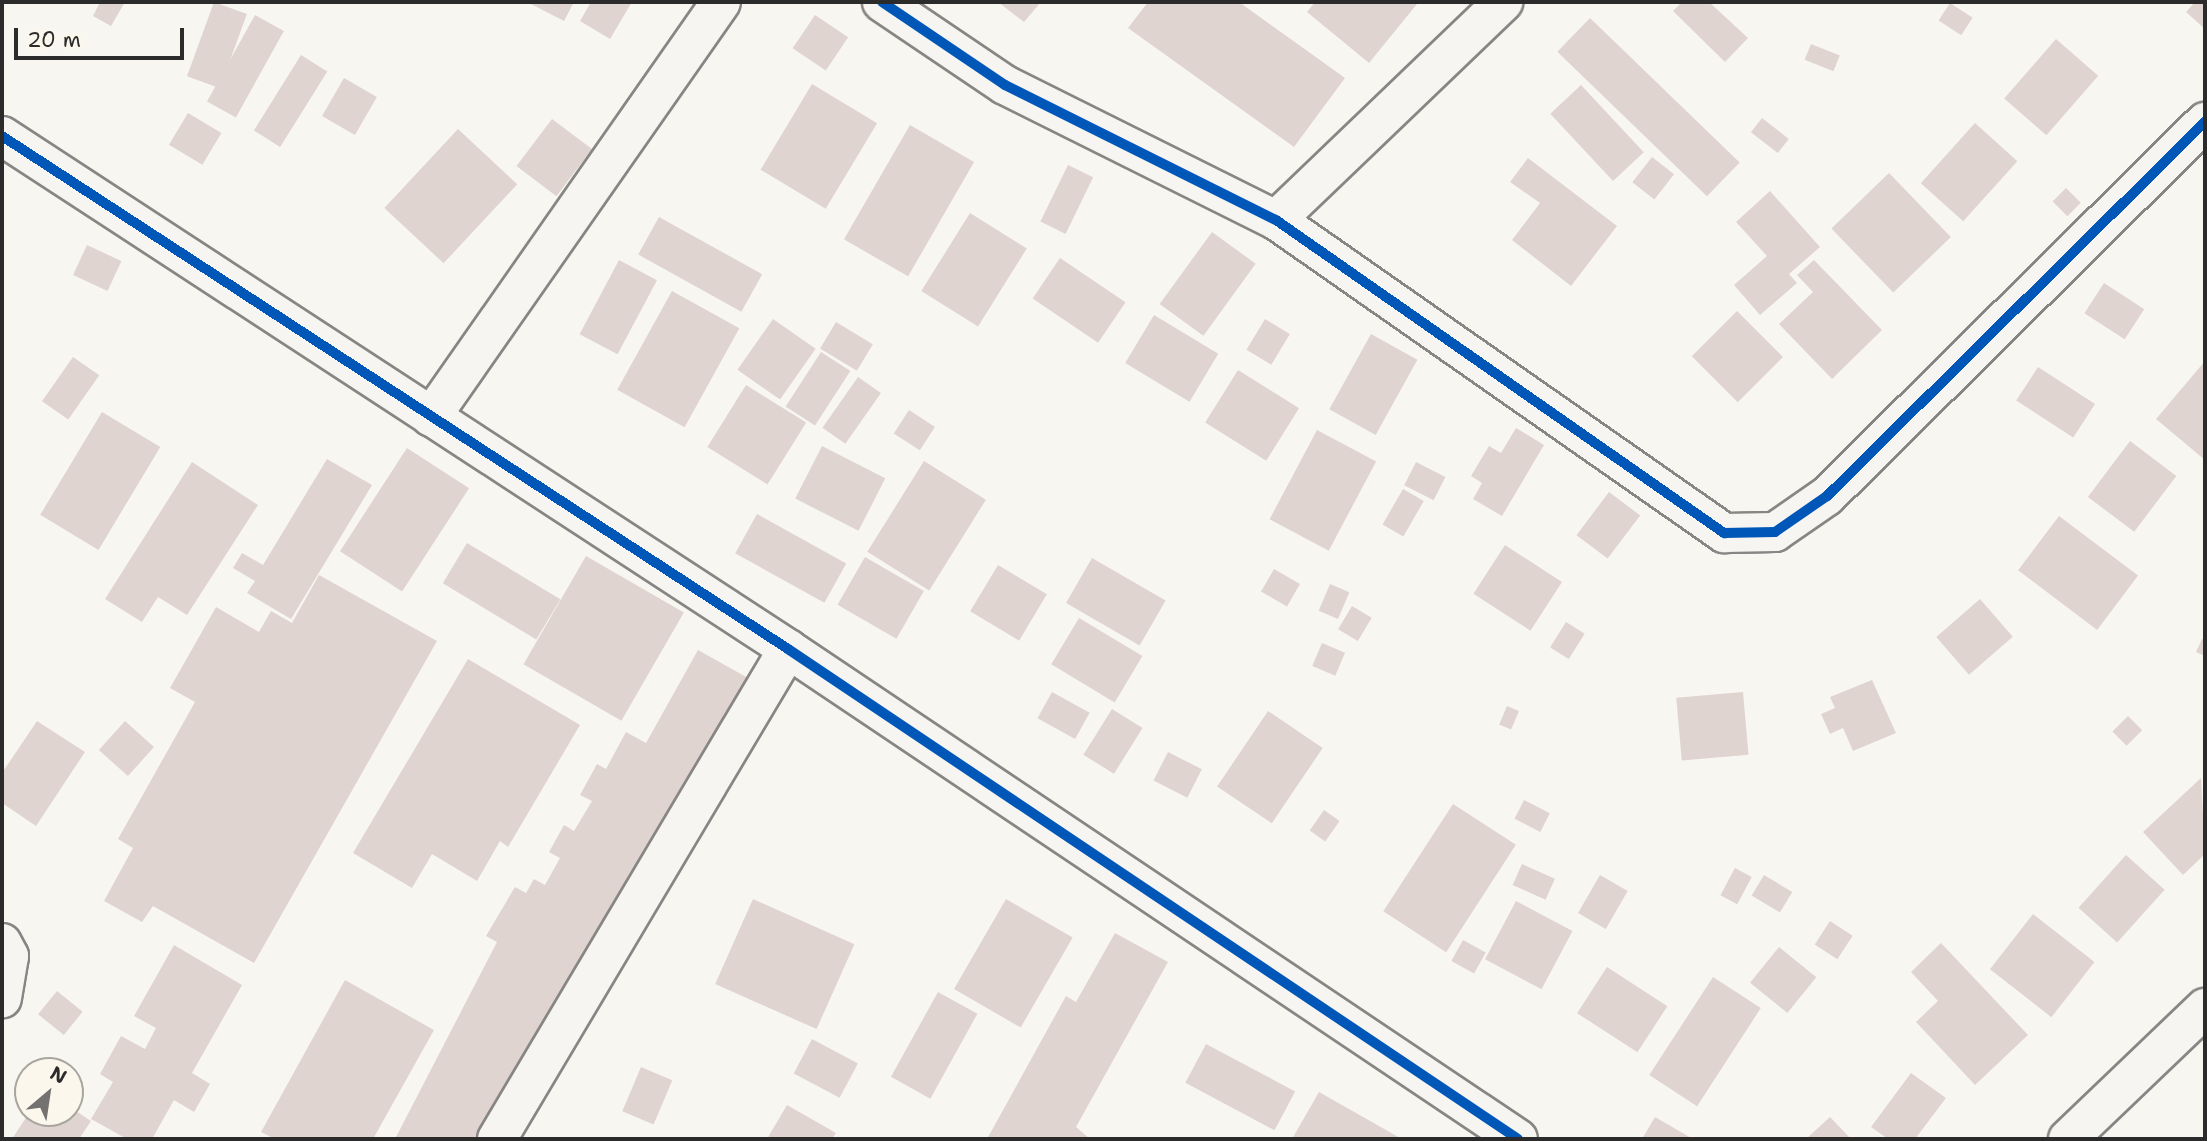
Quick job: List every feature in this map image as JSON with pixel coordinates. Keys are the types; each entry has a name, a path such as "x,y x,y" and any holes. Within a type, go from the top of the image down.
{"street":[{"path":"431,417 721,2"},
{"path":"882,2 1005,85 1276,220 1724,533 1775,532 1827,496 2205,122"},
{"path":"1276,220 1503,2"},
{"path":"2,136 788,649 1518,1139"},
{"path":"498,1139 788,649"},
{"path":"2,943 9,956 2,998"},
{"path":"2068,1139 2205,1008"}],"building":[{"path":"100,2 125,2 111,26 93,16"},
{"path":"214,2 247,14 220,88 187,76"},
{"path":"527,2 574,2 564,21"},
{"path":"591,2 632,2 610,39 580,21"},
{"path":"998,2 1041,2 1024,22"},
{"path":"1148,2 1239,2 1345,78 1294,147 1128,28"},
{"path":"1315,2 1417,4 1369,63 1307,12"},
{"path":"1682,2 1709,2 1748,38 1725,62 1673,11"},
{"path":"2195,2 2205,2 2205,29 2186,12"},
{"path":"1950,3 1973,18 1961,35 1939,21"},
{"path":"255,15 284,31 236,118 207,102"},
{"path":"815,15 848,37 826,71 793,48"},
{"path":"1590,18 1740,162 1707,196 1557,52"},
{"path":"2056,39 2098,76 2046,135 2004,99"},
{"path":"1811,44 1840,56 1833,71 1805,60"},
{"path":"301,55 327,71 280,147 254,130"},
{"path":"344,78 377,97 355,135 322,116"},
{"path":"812,84 877,123 826,209 760,170"},
{"path":"1581,85 1644,152 1613,181 1550,114"},
{"path":"188,113 221,133 202,165 169,145"},
{"path":"1762,118 1789,139 1778,153 1751,132"},
{"path":"552,119 592,149 556,196 516,166"},
{"path":"1975,123 2017,161 1963,221 1921,183"},
{"path":"910,125 974,162 908,276 844,239"},
{"path":"458,129 517,184 444,263 384,208"},
{"path":"1652,157 1674,174 1654,199 1632,182"},
{"path":"1528,158 1617,226 1571,286 1512,240 1540,203 1510,182"},
{"path":"1068,165 1093,177 1066,234 1040,222"},
{"path":"1889,173 1951,237 1893,293 1831,229"},
{"path":"2066,188 2081,203 2067,216 2053,201"},
{"path":"1770,191 1820,247 1789,274 1797,283 1760,315 1734,285 1767,256 1736,222"},
{"path":"970,213 1027,249 978,327 921,291"},
{"path":"659,217 762,274 741,312 638,255"},
{"path":"1212,232 1256,264 1203,336 1160,304"},
{"path":"87,245 121,261 107,291 73,275"},
{"path":"1060,258 1125,302 1098,343 1033,299"},
{"path":"619,260 657,280 618,354 580,334"},
{"path":"1814,260 1882,330 1832,379 1779,324 1813,292 1797,275"},
{"path":"2104,283 2144,309 2125,339 2084,313"},
{"path":"672,291 739,328 685,427 617,390"},
{"path":"1737,311 1783,357 1738,402 1692,356"},
{"path":"1154,315 1218,354 1189,402 1125,363"},
{"path":"773,319 816,349 780,400 737,370"},
{"path":"1265,319 1290,334 1271,365 1246,350"},
{"path":"836,322 873,344 857,371 820,349"},
{"path":"1371,334 1417,360 1376,435 1329,409"},
{"path":"821,352 850,371 815,426 786,407"},
{"path":"73,357 99,375 68,420 42,401"},
{"path":"2205,361 2205,460 2156,419"},
{"path":"2038,367 2095,404 2073,438 2016,401"},
{"path":"1238,370 1299,408 1266,461 1205,423"},
{"path":"858,377 881,393 845,444 822,428"},
{"path":"746,385 806,423 768,485 707,447"},
{"path":"909,410 935,427 920,450 894,433"},
{"path":"102,412 160,447 98,550 40,515"},
{"path":"1516,428 1544,445 1502,516 1473,499 1482,483 1471,476 1489,446 1501,453"},
{"path":"1317,430 1376,461 1329,551 1270,519"},
{"path":"2130,441 2176,476 2134,532 2088,497"},
{"path":"822,446 885,478 858,531 795,499"},
{"path":"407,448 469,488 402,591 340,551"},
{"path":"327,459 372,485 291,619 247,593 255,581 233,568 242,553 263,565"},
{"path":"924,461 986,500 929,590 867,552"},
{"path":"192,462 258,505 187,615 158,597 142,622 105,599"},
{"path":"1416,462 1445,477 1434,500 1404,485"},
{"path":"1403,489 1424,501 1403,537 1382,525"},
{"path":"1609,492 1640,515 1608,559 1577,535"},
{"path":"757,514 846,563 824,603 735,553"},
{"path":"2059,516 2138,576 2097,630 2018,570"},
{"path":"467,543 560,599 536,639 443,583"},
{"path":"1505,545 1562,582 1530,631 1473,594"},
{"path":"586,556 684,612 621,721 524,664"},
{"path":"865,557 924,591 896,639 838,605"},
{"path":"1092,558 1166,600 1140,646 1066,603"},
{"path":"998,565 1047,594 1019,641 970,611"},
{"path":"1274,569 1300,584 1287,607 1261,592"},
{"path":"319,575 437,641 254,963 153,906 142,922 104,901 133,848 118,839 195,702 170,688 216,607 259,632 271,611 292,623"},
{"path":"1330,584 1349,592 1338,619 1319,611"},
{"path":"1980,599 2013,637 1969,675 1936,637"},
{"path":"1352,606 1372,618 1358,641 1338,629"},
{"path":"1079,618 1142,656 1115,702 1051,664"},
{"path":"1566,622 1585,634 1569,659 1550,647"},
{"path":"2202,639 2205,640 2205,656 2196,652"},
{"path":"1322,643 1345,653 1335,676 1312,666"},
{"path":"698,650 757,683 501,1139 395,1139 497,942 486,936 515,887 526,893 534,879 545,885 560,858 549,852 564,825 574,831 592,801 580,795 597,764 606,769 626,732 646,743"},
{"path":"468,659 580,725 508,847 500,841 477,881 432,854 412,888 353,853"},
{"path":"1872,680 1896,733 1853,751 1843,728 1830,734 1821,714 1835,708 1830,697"},
{"path":"1052,692 1090,713 1075,739 1037,718"},
{"path":"1743,692 1748,755 1682,761 1676,698"},
{"path":"1507,706 1519,711 1511,729 1499,724"},
{"path":"1112,709 1143,728 1114,774 1083,755"},
{"path":"1268,711 1323,748 1272,823 1217,786"},
{"path":"2128,716 2142,730 2127,746 2112,732"},
{"path":"37,721 85,752 36,826 2,803 2,773"},
{"path":"125,721 154,747 128,776 99,750"},
{"path":"1168,752 1202,769 1187,798 1153,781"},
{"path":"2201,778 2205,854 2183,875 2143,832"},
{"path":"1524,800 1550,813 1540,832 1514,819"},
{"path":"1453,804 1516,845 1446,952 1383,911"},
{"path":"1324,810 1340,821 1325,841 1310,830"},
{"path":"2126,855 2165,890 2117,943 2078,908"},
{"path":"1522,864 1555,879 1546,900 1513,885"},
{"path":"1735,868 1752,877 1737,904 1720,895"},
{"path":"1600,875 1628,891 1606,929 1578,913"},
{"path":"1764,875 1792,892 1780,913 1752,896"},
{"path":"753,899 854,944 817,1029 715,984"},
{"path":"1006,899 1073,938 1021,1028 954,989"},
{"path":"1516,901 1573,931 1542,989 1485,959"},
{"path":"2033,914 2094,962 2051,1017 1990,969"},
{"path":"1830,921 1853,936 1837,959 1815,944"},
{"path":"1115,933 1168,962 1076,1127 1090,1139 987,1139 1066,996 1076,1002"},
{"path":"1463,940 1486,953 1474,974 1451,961"},
{"path":"1941,943 2028,1035 1975,1085 1916,1022 1938,1001 1911,972"},
{"path":"174,945 242,985 192,1073 210,1084 194,1112 174,1100 152,1139 127,1139 91,1119 113,1082 100,1074 121,1036 145,1049 156,1028 134,1016"},
{"path":"1779,947 1816,977 1787,1013 1750,983"},
{"path":"1607,967 1667,1006 1637,1052 1577,1013"},
{"path":"1713,977 1761,1008 1697,1106 1649,1075"},
{"path":"345,980 434,1030 373,1139 275,1139 261,1132"},
{"path":"57,991 83,1012 64,1035 38,1014"},
{"path":"938,992 977,1014 930,1099 891,1077"},
{"path":"812,1039 858,1063 840,1098 794,1073"},
{"path":"1206,1044 1295,1091 1275,1130 1185,1083"},
{"path":"641,1067 672,1080 654,1124 622,1111"},
{"path":"1911,1073 1946,1098 1915,1139 1888,1139 1871,1127"},
{"path":"1319,1092 1402,1139 1292,1139"},
{"path":"787,1105 836,1133 832,1139 767,1139"},
{"path":"84,1116 91,1121 79,1139 12,1139 20,1127 84,1127"},
{"path":"1655,1117 1693,1139 1642,1139"},
{"path":"1830,1117 1851,1139 1806,1139"}],"cycle path":[{"path":"882,2 1005,85 1276,220 1724,533 1775,532 1827,496 2205,122"},
{"path":"2,136 788,649 1518,1139"}]}
